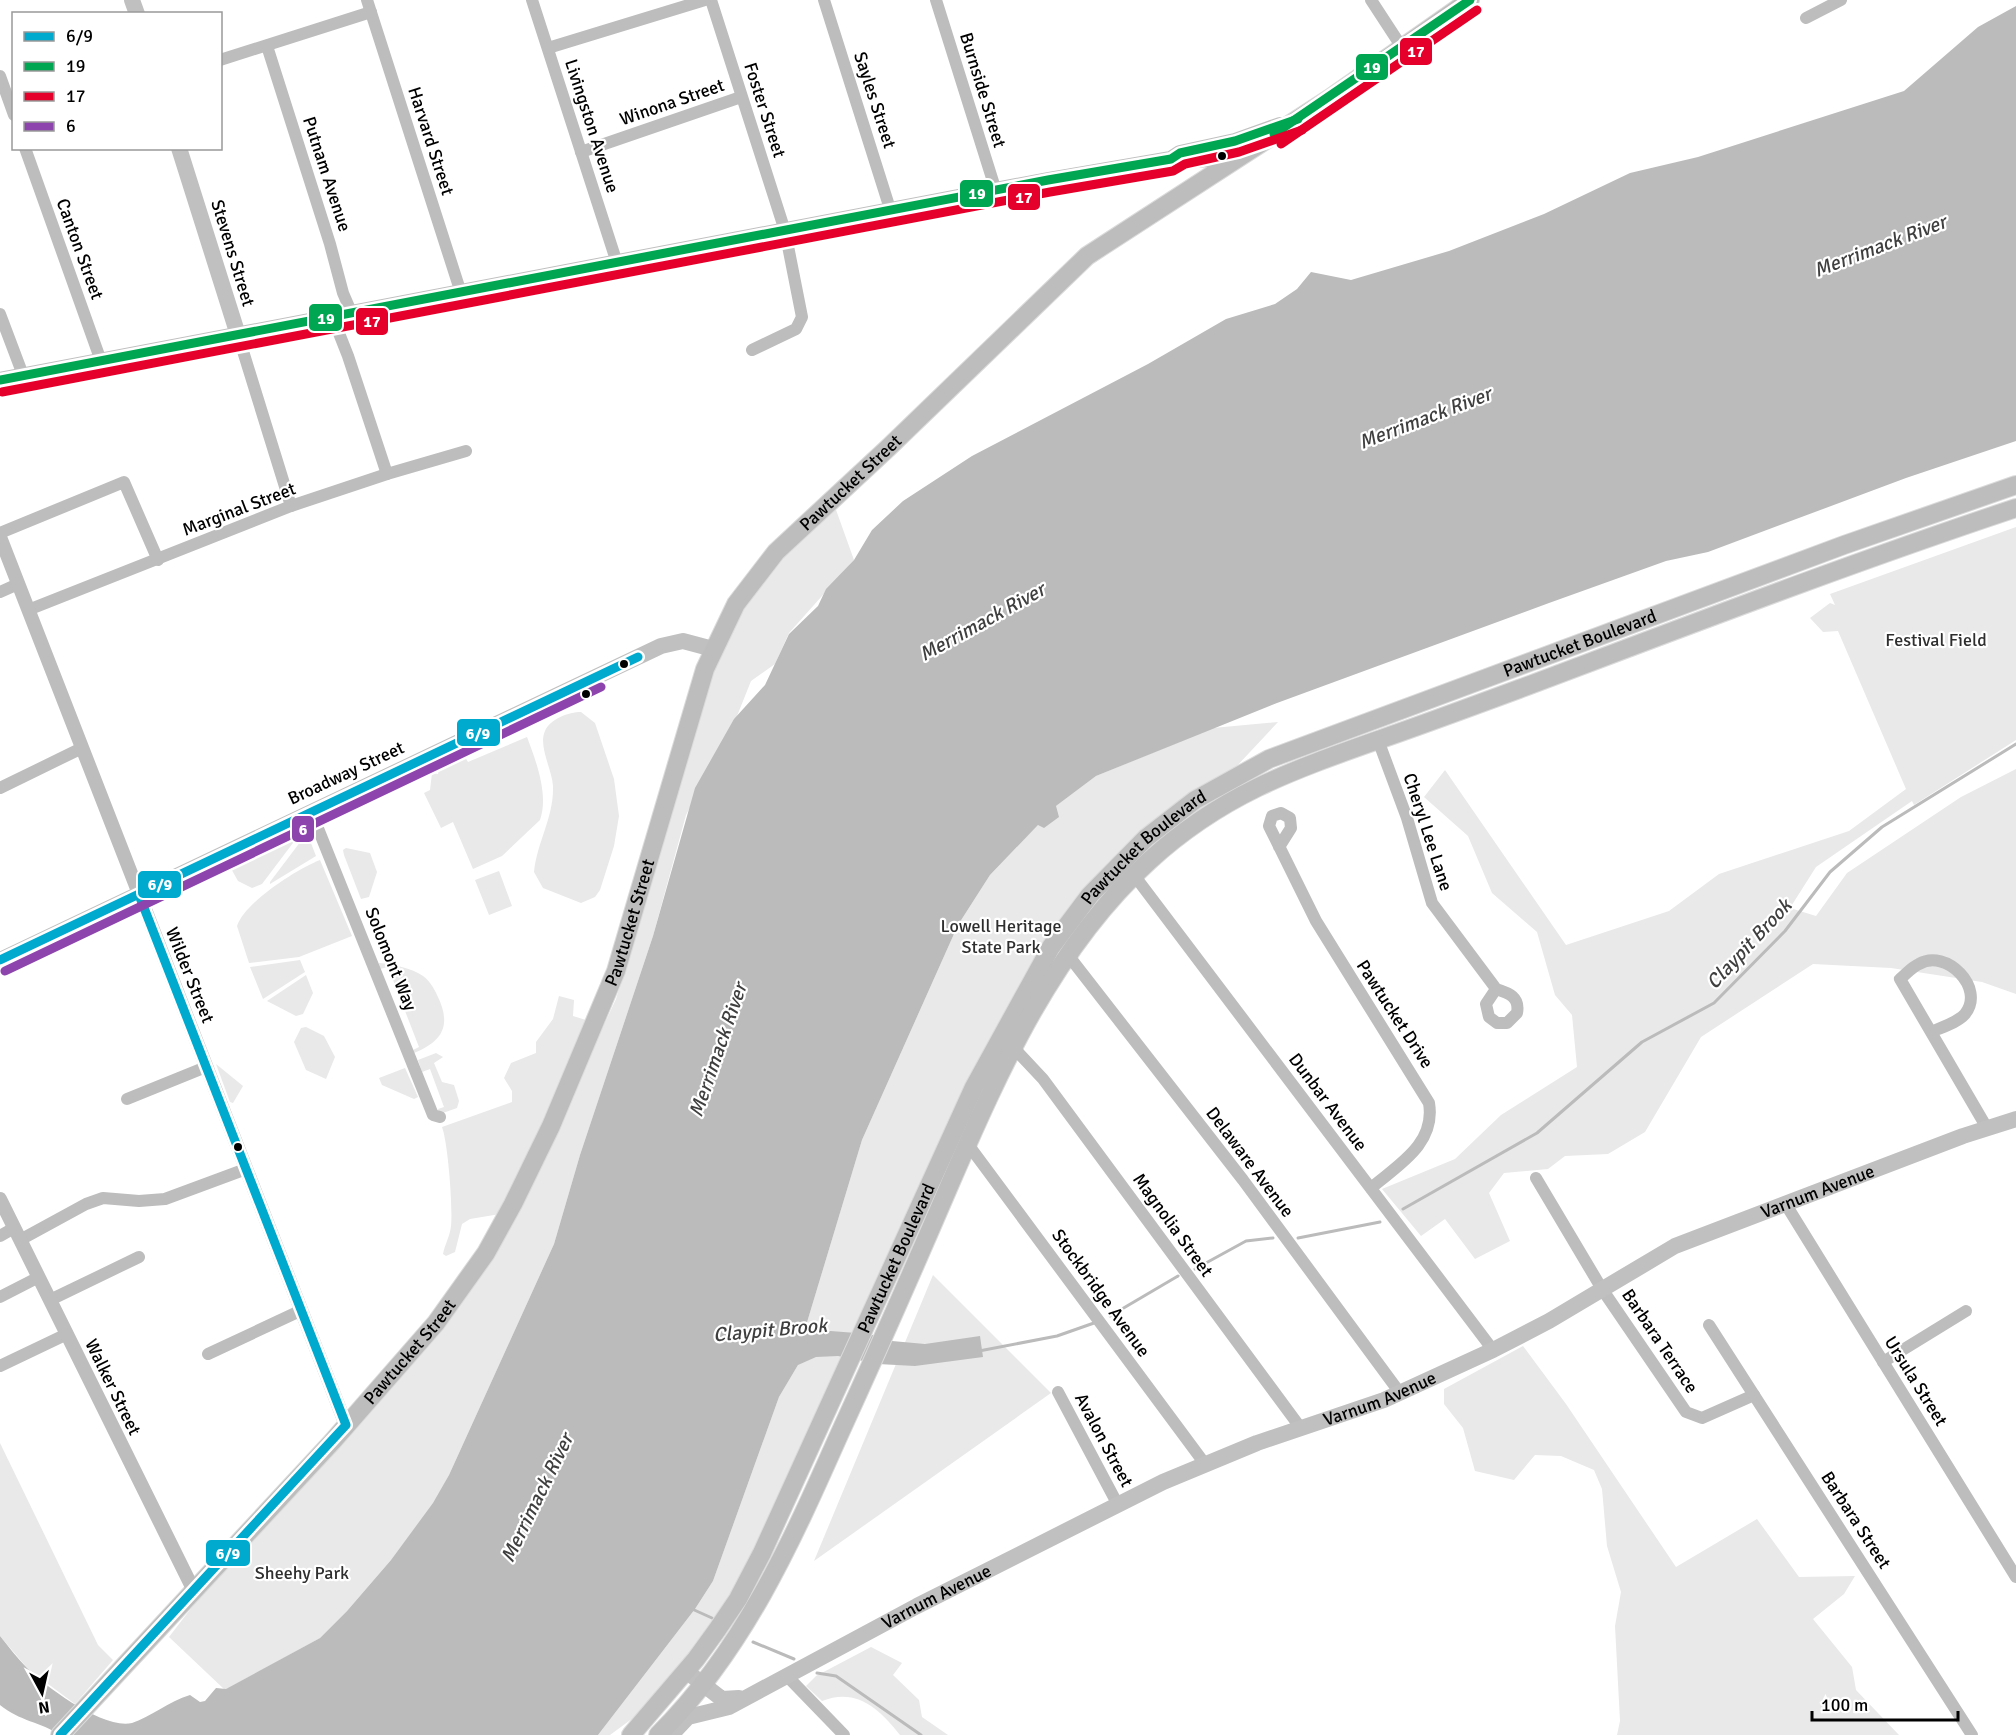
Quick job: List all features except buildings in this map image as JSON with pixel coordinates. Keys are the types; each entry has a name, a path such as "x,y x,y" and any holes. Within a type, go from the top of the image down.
{"main road":[{"name":"Pawtucket Street","path":"60,1735 346,1425 436,1323 469,1278 505,1219 551,1126 616,971 713,649 736,604 776,552 1087,256 1128,227 1298,119 1469,0"},
{"path":"0,380 1171,159 1180,153 1243,139 1298,119"},
{"name":"Stevens Street","path":"181,150 238,335"},
{"path":"1171,159 1180,162 1207,159 1233,162"},
{"name":"Pawtucket Boulevard","path":"686,1671 744,1588 851,1361 974,1087 1047,954 1076,911 1108,874 1168,820 1243,772 1295,748 1577,646 1844,545 2016,485"},
{"name":"Pawtucket Boulevard","path":"703,1685 728,1654 761,1597 818,1482 968,1143 1014,1048 1068,956 1107,903 1134,875 1193,825 1234,799 1297,768 1764,596 2016,508"},
{"name":"Broadway Street","path":"0,960 661,646 683,641 713,649"},
{"name":"Varnum Avenue","path":"671,1735 688,1717 729,1707 786,1675 1118,1505 1205,1464 1300,1427 1400,1393 1492,1350 1675,1246 1785,1203 2016,1119"},
{"path":"631,1735 686,1671"},
{"name":"Varnum Avenue","path":"686,1671 722,1699 730,1700 749,1695"},
{"path":"703,1685 704,1701 713,1710"},
{"path":"658,1735 703,1685"}],"street":[{"name":"Livingston Avenue","path":"532,0 617,262"},
{"path":"548,48 705,0"},
{"name":"Foster Street","path":"711,0 785,231"},
{"name":"Sayles Street","path":"824,0 891,212"},
{"name":"Burnside Street","path":"936,0 996,191"},
{"path":"1371,0 1403,48"},
{"path":"1806,18 1841,0"},
{"path":"222,59 267,46 369,6"},
{"name":"Harvard Street","path":"369,6 461,293"},
{"name":"Putnam Avenue","path":"267,46 330,244 343,293 352,314"},
{"path":"0,76 12,109"},
{"name":"Winona Street","path":"581,152 741,97"},
{"name":"Canton Street","path":"26,150 101,362"},
{"path":"752,350 796,329 802,317 785,231"},
{"path":"0,314 23,375"},
{"path":"333,318 387,474"},
{"name":"Stevens Street","path":"238,335 291,506"},
{"name":"Marginal Street","path":"28,610 291,506 466,451"},
{"path":"0,535 124,482 158,560"},
{"name":"Wilder Street","path":"0,535 138,895 346,1425"},
{"path":"0,592 18,584"},
{"name":"Cheryl Lee Lane","path":"1378,740 1407,818 1432,903 1496,989"},
{"path":"0,789 82,748"},
{"name":"Solomont Way","path":"311,811 433,1115 440,1117"},
{"name":"Pawtucket Drive","path":"1279,847 1316,921 1429,1103 1431,1120 1426,1137 1414,1151 1371,1188"},
{"name":"Dunbar Avenue","path":"1134,875 1492,1350"},
{"name":"Delaware Avenue","path":"1068,956 1243,1180 1400,1393"},
{"path":"1931,1032 1953,1022 1964,1014 1970,1005 1968,984 1954,968 1945,962 1920,963 1900,979 1987,1128"},
{"name":"Magnolia Street","path":"1014,1048 1043,1079 1300,1427"},
{"path":"127,1099 206,1067"},
{"name":"Stockbridge Avenue","path":"968,1143 1205,1464"},
{"path":"0,1236 17,1234 103,1198 139,1201 165,1199 246,1169"},
{"name":"Barbara Terrace","path":"1536,1178 1602,1289 1686,1412 1702,1418 1754,1395"},
{"name":"Walker Street","path":"0,1199 194,1591"},
{"name":"Ursula Street","path":"1785,1203 2016,1578"},
{"path":"50,1300 139,1257"},
{"path":"0,1297 39,1277"},
{"path":"208,1354 302,1310"},
{"path":"1883,1362 1966,1311"},
{"name":"Barbara Street","path":"1709,1325 1972,1735"},
{"path":"0,1366 67,1334"},
{"name":"Avalon Street","path":"1058,1392 1118,1505"},
{"path":"786,1675 844,1735"}],"green space":[{"name":"Sheehy Park","path":"835,507 854,560 789,633 775,664 751,681 737,716 686,815 653,936 580,1155 554,1244 449,1475 434,1503 391,1560 320,1638 225,1690 169,1637 199,1598 441,1328 592,1051 616,999 718,658 747,602 773,567"},
{"name":"Festival Field","path":"2016,527 2016,740 1914,805 1912,801 1816,867 1790,908 1816,916 1847,873 1961,797 2016,769 2016,994 1982,982 1891,968 1813,964 1701,1037 1645,1132 1608,1154 1565,1156 1548,1169 1504,1173 1489,1193 1510,1241 1475,1259 1445,1219 1421,1236 1382,1189 1455,1159 1501,1115 1577,1067 1572,1015 1555,995 1537,932 1492,893 1468,836 1424,797 1445,770 1566,945 1669,911 1719,874 1849,831 1906,789 1838,631 1823,632 1810,618 1830,603 1835,605 1830,594"},
{"path":"581,712 595,723 614,779 619,816 614,846 600,890 595,897 581,903 543,888 534,872 553,797 552,779 544,751 543,737 547,727 560,717"},
{"name":"Lowell Heritage State Park","path":"1278,722 1235,768 1065,913 1017,990 975,1070 892,1256 728,1605 644,1710 610,1735 598,1735 695,1609 713,1581 779,1397 798,1365 805,1329 862,1140 958,925 990,875 1056,806 1096,776 1213,728"},
{"path":"527,737 542,789 540,820 502,856 473,869 453,822 441,828 424,793 430,790 432,773 438,774 439,769 465,757 468,762"},
{"path":"302,831 262,884 252,888 238,881 229,865"},
{"path":"307,833 316,856 270,884 270,882"},
{"path":"346,848 370,853 377,872 369,897 361,899 344,855 343,850"},
{"path":"320,860 352,936 299,957 249,963 237,926 242,917 273,887"},
{"path":"499,871 512,906 489,915 475,880"},
{"path":"300,960 305,972 263,999 250,967"},
{"path":"379,963 402,967 423,976 433,987 442,1006 444,1023 442,1031 432,1043 414,1053 413,1050 419,1047 388,967 380,969"},
{"path":"306,975 313,993 303,1014 296,1016 267,1001"},
{"path":"559,996 574,1000 573,1016 586,1020 551,1112 500,1214 470,1219 462,1224 455,1252 446,1256 443,1254 450,1230 451,1205 448,1161 442,1127 512,1102 512,1091 504,1078 511,1063 536,1053 536,1042 553,1019"},
{"path":"306,1027 324,1036 335,1057 326,1079 306,1070 294,1042 301,1028"},
{"path":"436,1053 443,1057 434,1063 442,1082 454,1085 459,1101 457,1108 440,1114 438,1109 444,1107 430,1069 422,1072 418,1060"},
{"path":"216,1064 243,1086 233,1103 230,1102"},
{"path":"405,1068 418,1097 414,1099 382,1085 379,1078"},
{"path":"933,1275 1051,1393 814,1561"},
{"path":"1523,1346 1566,1404 1676,1567 1757,1519 1799,1577 1855,1576 1844,1594 1813,1619 1852,1667 1856,1690 1899,1735 1617,1735 1620,1721 1615,1626 1621,1592 1607,1546 1602,1489 1594,1470 1561,1456 1535,1455 1514,1480 1475,1471 1463,1428 1444,1404 1444,1389"},
{"path":"0,1443 98,1645 113,1660 75,1704 28,1669 0,1636"},
{"path":"871,1647 902,1663 893,1675 919,1700 922,1717 948,1735 900,1735 884,1717 866,1703 846,1697 834,1697 822,1701 806,1686 816,1676"}],"water":[{"name":"Merrimack River","path":"2016,6 2016,441 1906,478 1708,552 1666,561 1277,703 1096,776 1056,806 1059,817 1044,828 1038,825 990,875 958,925 862,1140 805,1329 869,1334 892,1341 925,1344 980,1336 983,1357 915,1366 878,1364 838,1356 816,1357 798,1365 779,1397 713,1581 695,1609 598,1735 60,1735 15,1715 0,1705 0,1636 23,1664 47,1686 91,1714 106,1720 132,1723 190,1695 200,1702 205,1701 216,1688 226,1689 320,1638 391,1560 433,1503 449,1475 554,1244 580,1155 653,936 695,788 734,719 765,685 789,634 818,606 826,589 854,560 872,530 903,501 972,456 1148,364 1226,319 1275,304 1297,289 1311,272 1351,280 1449,251 1544,214 1630,173 1698,157 1904,91 1978,27"}],"waterway":[{"name":"Claypit Brook","path":"1403,1209 1537,1133 1642,1042 1714,1003 1785,931 1830,872 1882,827 2016,744"},
{"name":"Claypit Brook","path":"1298,1238 1380,1222"},
{"name":"Claypit Brook","path":"1195,1269 1246,1241 1273,1238"},
{"name":"Claypit Brook","path":"1110,1316 1178,1276"},
{"name":"Claypit Brook","path":"979,1351 1057,1336 1094,1323"},
{"path":"692,1609 712,1618"},
{"path":"753,1642 794,1659"},
{"path":"817,1673 836,1676 921,1735"}],"transit line":[{"name":"19","path":"1274,134 1470,0"},
{"name":"17","path":"1281,144 1477,10"},
{"name":"19","path":"0,380 1048,180 1171,159 1180,153 1235,141 1298,119"},
{"name":"17","path":"2,392 1050,192 1173,171 1185,164 1239,152 1302,130"},
{"name":"6/9","path":"0,960 638,657"},
{"name":"6","path":"5,971 601,687"},
{"name":"6/9","path":"60,1735 346,1425 139,895"}]}
